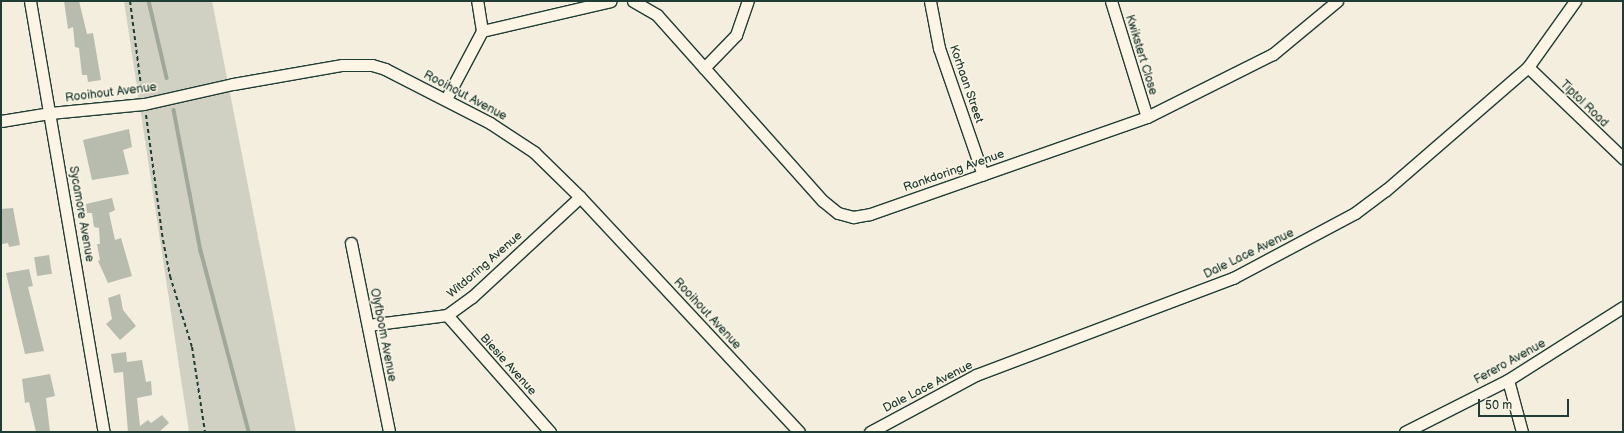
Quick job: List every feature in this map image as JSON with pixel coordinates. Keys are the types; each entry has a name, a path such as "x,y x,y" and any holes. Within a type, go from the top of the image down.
{"street":[{"name":"Sycamore Avenue","path":"30,1 104,432"},
{"path":"446,99 482,31 477,1"},
{"path":"482,31 611,1"},
{"name":"Rankdoring Avenue","path":"633,1 658,15 823,201 845,216 870,214 1147,118 1273,54 1337,1"},
{"path":"704,68 736,35 748,1"},
{"name":"Korhaan Street","path":"930,1 939,48 984,175"},
{"name":"Kwikstert Close","path":"1111,1 1147,118"},
{"name":"Dale Lace Avenue","path":"870,432 976,375 1210,288 1329,228 1372,202 1528,67 1575,1"},
{"name":"Rooihout Avenue","path":"1,121 50,113 144,104 233,84 358,64 385,69 446,99 517,139 580,197 799,432"},
{"name":"Tiptol Road","path":"1528,67 1623,158"},
{"name":"Witdoring Avenue","path":"368,325 447,315 472,297 580,197"},
{"name":"Olyfboom Avenue","path":"351,243 389,432"},
{"name":"Ferero Avenue","path":"1405,432 1508,380 1623,307"},
{"name":"Biesie Avenue","path":"447,315 550,432"},
{"path":"1508,380 1522,432"}],"path":[{"path":"130,1 163,240 192,347 205,432"}],"shaded area":[{"path":"124,1 212,1 296,432 189,432"}],"building":[{"path":"64,1 79,1 87,34 93,33 101,80 88,82 87,75 82,75 79,48 75,47 73,27 68,29"},
{"path":"129,129 132,147 123,150 129,174 92,180 83,140"},
{"path":"112,198 115,210 109,213 115,240 121,238 132,276 108,283 98,261 100,260 97,244 100,244 99,228 94,227 92,213 87,213 86,204"},
{"path":"13,208 20,245 9,247 8,243 2,244 1,209"},
{"path":"49,255 52,274 37,276 34,257"},
{"path":"29,269 33,286 28,287 44,351 25,354 6,273"},
{"path":"120,294 123,310 136,326 120,340 106,324 112,319 108,298"},
{"path":"126,352 127,362 142,360 146,382 151,381 152,395 137,398 140,426 148,420 151,423 162,415 169,423 159,432 128,432 123,372 114,373 111,354"},
{"path":"50,374 55,396 46,398 50,432 36,432 29,402 25,403 22,379"}],"waterway":[{"path":"149,1 167,78"},
{"path":"174,110 201,251 249,432"}]}
